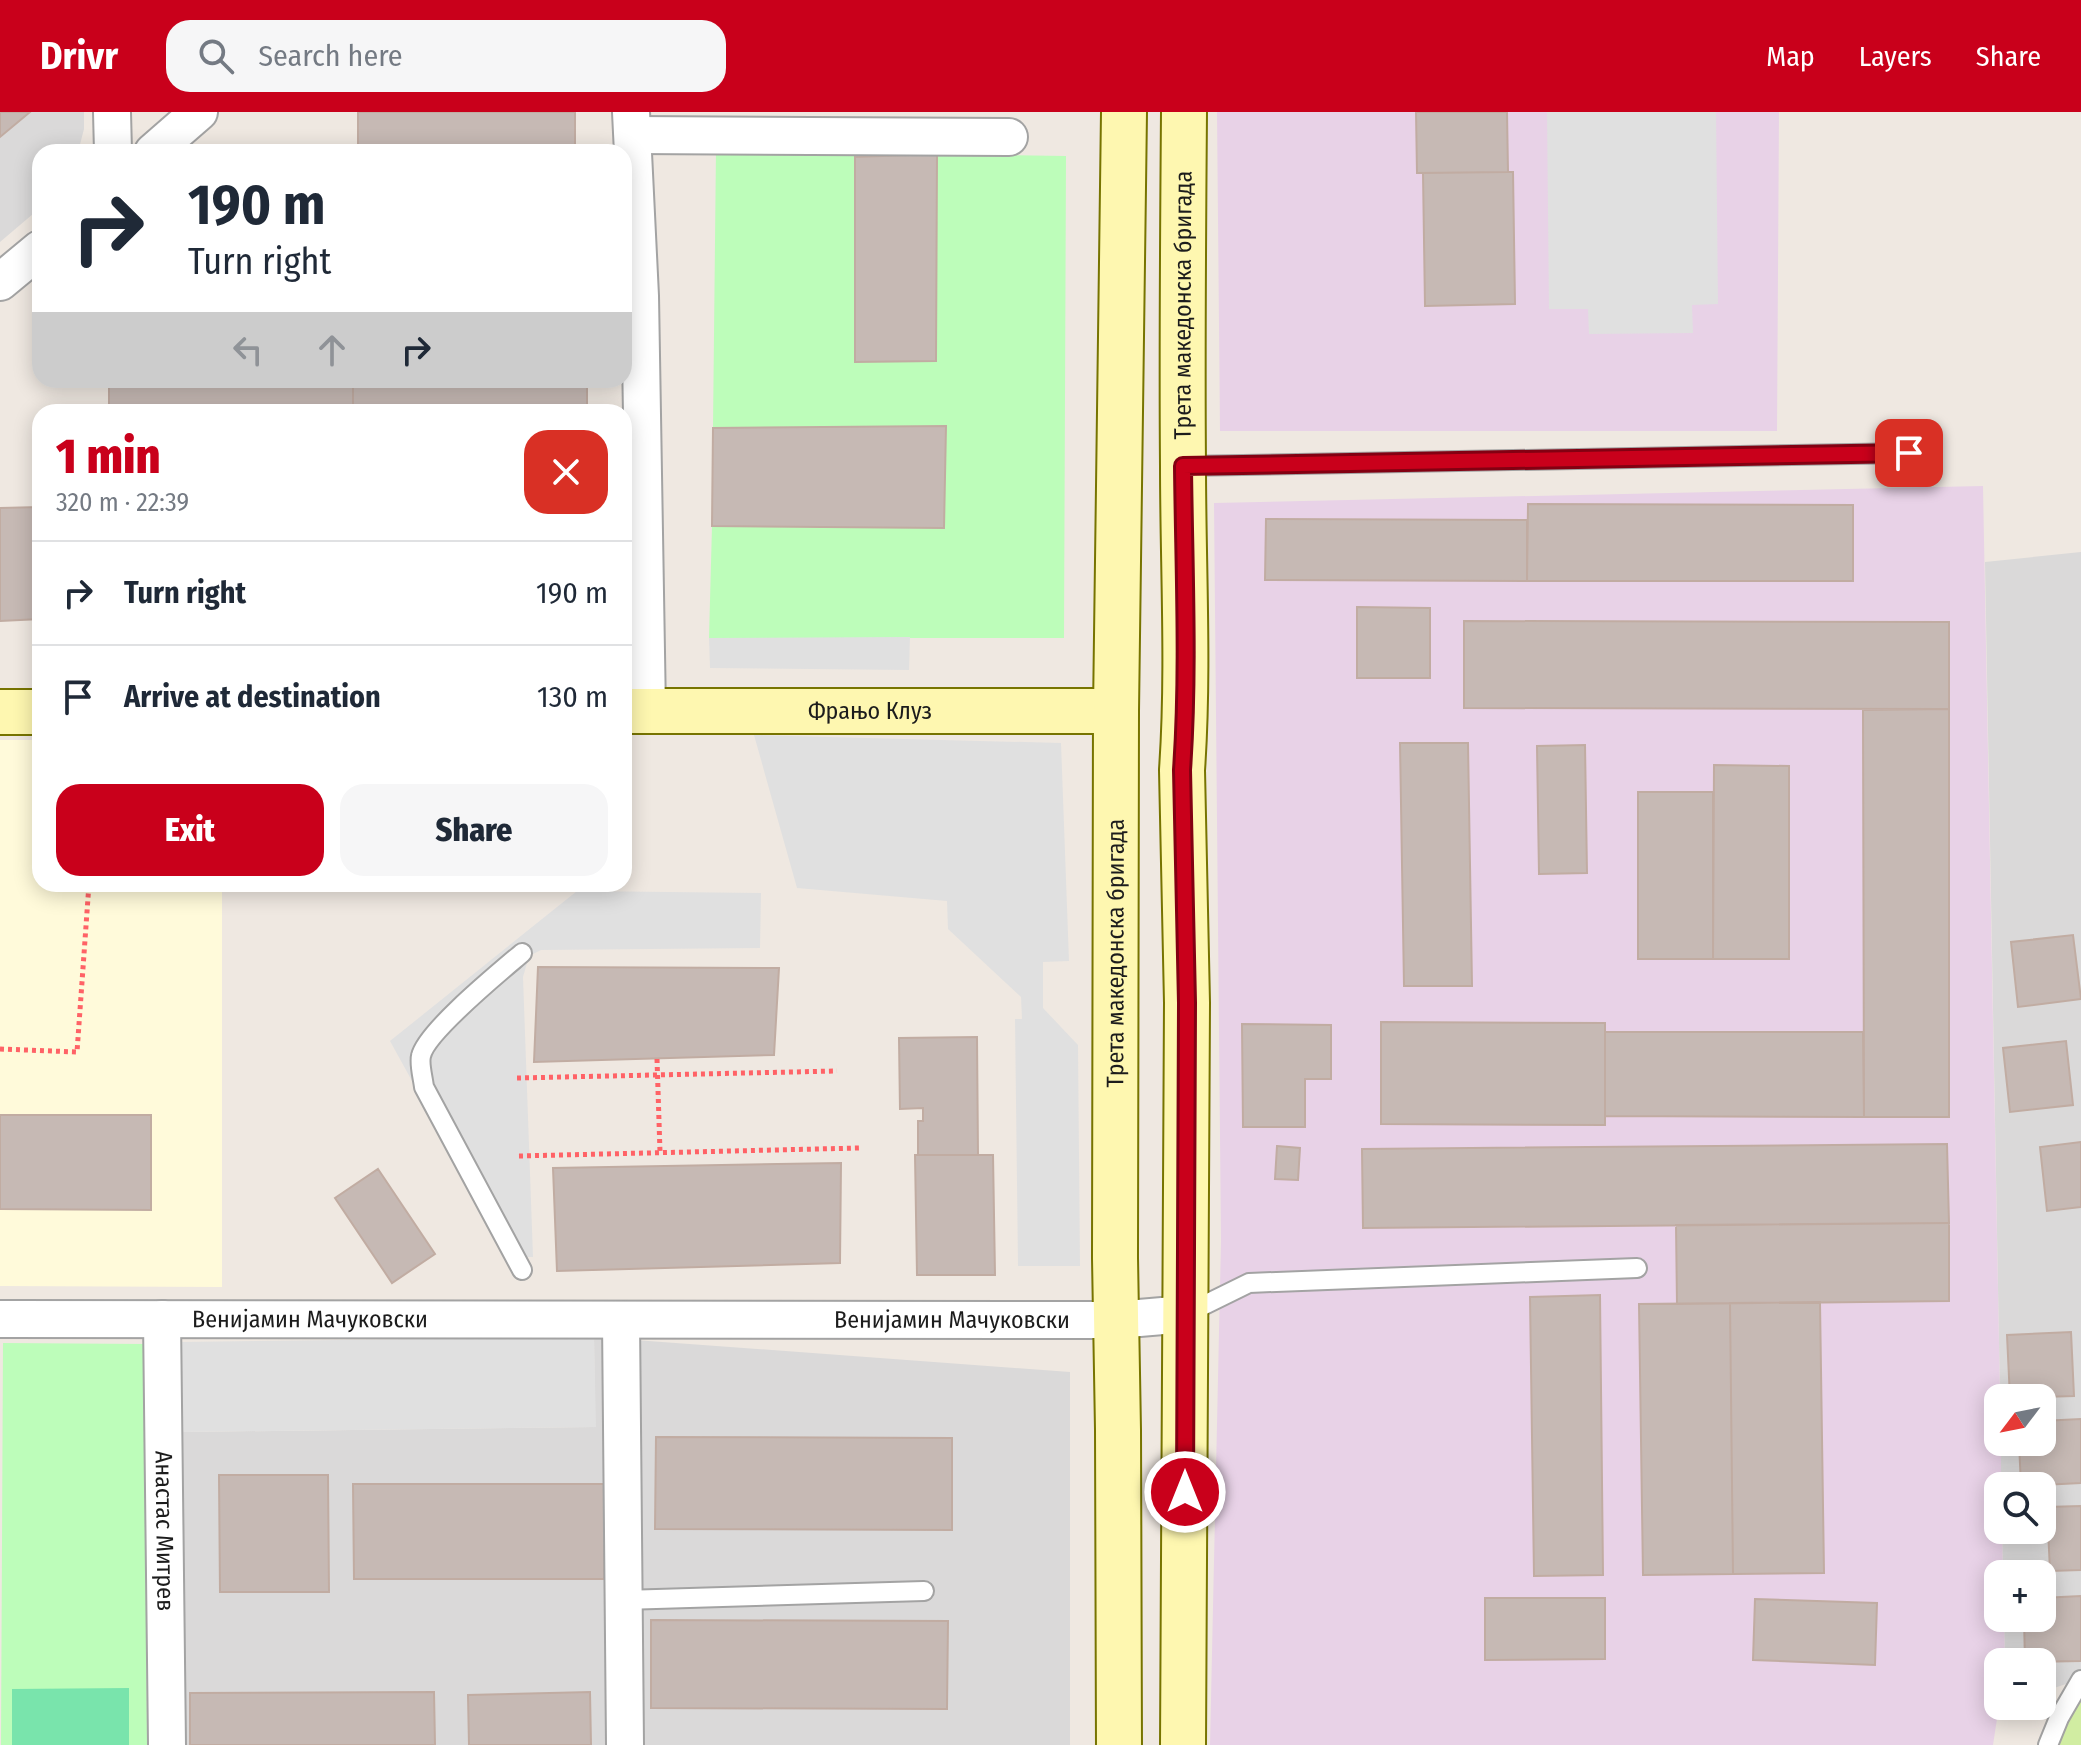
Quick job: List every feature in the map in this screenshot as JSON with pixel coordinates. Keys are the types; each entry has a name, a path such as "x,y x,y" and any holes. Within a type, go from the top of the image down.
{"street":[{"path":"112,112 113,144"},
{"path":"162,144 199,112"},
{"name":"Трета македонска бригада","path":"1119,1745 1116,711 1124,112"},
{"name":"Трета македонска бригада","path":"1183,1745 1187,1003 1182,770 1185,619 1184,112"},
{"path":"635,711 640,296 632,124 1009,137"},
{"path":"0,282 32,256"},
{"name":"Фрањо Клуз","path":"635,711 1116,711"},
{"path":"0,712 32,712"},
{"name":"Венијамин Мачуковски","path":"0,1319 1116,1320 1186,1314"},
{"name":"Анастас Митрев","path":"162,1319 167,1745"},
{"path":"621,1320 625,1745"}],"lane":[{"path":"1183,466 1909,453"},
{"path":"522,953 471,997 435,1034 421,1055 424,1087 522,1270"},
{"path":"1186,1314 1249,1283 1637,1268"},
{"path":"623,1600 924,1591"},
{"path":"2048,1745 2059,1718 2081,1680"}],"path":[{"path":"0,1049 77,1052 88,892"},
{"path":"657,1059 660,1152"},
{"path":"517,1078 837,1071"},
{"path":"519,1156 859,1148"}],"shaded area":[{"path":"0,112 84,112 80,144 32,144 32,215 0,242"},
{"path":"1217,112 1779,112 1777,431 1220,431"},
{"path":"1547,112 1716,112 1718,304 1692,305 1693,333 1589,334 1588,309 1549,309"},
{"path":"1983,486 2000,1384 1984,1384 1984,1456 2001,1456 2001,1472 1984,1472 1984,1544 2002,1544 2003,1560 1984,1560 1984,1632 2004,1632 2005,1648 1984,1648 1984,1720 1997,1720 1993,1745 1210,1745 1221,1241 1214,503"},
{"path":"2081,552 2081,1679 2056,1687 2056,1648 2005,1648 2004,1632 2056,1632 2056,1560 2003,1560 2002,1544 2056,1544 2056,1472 2001,1472 2001,1456 2056,1456 2056,1384 2000,1384 1985,562"},
{"path":"910,637 909,670 710,668 709,638"},
{"path":"754,735 1061,743 1069,961 1043,962 1043,1008 1078,1045 1080,1266 1018,1266 1015,1019 1022,1019 1021,997 948,929 947,901 797,888"},
{"path":"0,740 32,740 32,892 222,892 222,1287 0,1286"},
{"path":"576,892 761,893 760,948 541,950 529,956 523,977 533,1257 509,1257 390,1041"},
{"path":"594,1337 1070,1372 1070,1745 184,1745 182,1432 595,1427"},
{"path":"594,1337 596,1427 182,1432 180,1342"}],"green space":[{"path":"851,148 855,157 855,362 936,360 937,154 1066,156 1064,638 709,638 712,526 943,528 946,426 713,428 716,149"},
{"path":"3,1343 145,1344 147,1745 1,1745"},
{"path":"2081,1680 2081,1745 2049,1745"},
{"path":"129,1688 129,1745 12,1745 12,1689"}],"building":[{"path":"0,112 30,112 0,137"},
{"path":"358,112 575,112 575,144 358,144"},
{"path":"1416,112 1507,112 1508,172 1417,173"},
{"path":"937,154 936,361 855,362 855,157"},
{"path":"1513,172 1515,304 1425,306 1423,173"},
{"path":"109,388 353,388 353,404 109,404"},
{"path":"353,388 587,388 587,404 353,404"},
{"path":"946,426 944,528 712,526 713,428"},
{"path":"1528,504 1853,505 1853,581 1527,581"},
{"path":"32,507 32,619 0,621 0,508"},
{"path":"1266,519 1527,520 1527,581 1265,580"},
{"path":"1357,607 1430,608 1430,678 1357,678"},
{"path":"1464,621 1949,622 1949,709 1464,708"},
{"path":"1949,709 1949,1117 1864,1117 1863,710"},
{"path":"1400,743 1468,743 1472,986 1404,986"},
{"path":"1585,745 1587,873 1539,874 1537,746"},
{"path":"1714,765 1789,766 1789,959 1713,959"},
{"path":"1638,792 1713,792 1713,959 1638,959"},
{"path":"2073,935 2081,999 2018,1007 2011,942"},
{"path":"538,967 779,968 774,1055 534,1062"},
{"path":"1381,1022 1605,1023 1605,1125 1381,1124"},
{"path":"1242,1024 1331,1025 1331,1079 1305,1079 1305,1127 1243,1127"},
{"path":"1605,1032 1863,1032 1864,1117 1605,1116"},
{"path":"977,1037 978,1155 918,1155 918,1121 923,1121 923,1108 900,1109 899,1038"},
{"path":"2066,1041 2073,1105 2010,1112 2003,1048"},
{"path":"0,1115 151,1115 151,1210 0,1209"},
{"path":"2081,1142 2081,1207 2047,1211 2040,1147"},
{"path":"1947,1144 1949,1223 1363,1228 1362,1149"},
{"path":"1277,1146 1300,1148 1298,1180 1275,1179"},
{"path":"915,1155 993,1155 995,1275 917,1275"},
{"path":"841,1163 840,1263 557,1271 553,1168"},
{"path":"378,1169 435,1254 392,1283 335,1198"},
{"path":"1949,1223 1949,1301 1677,1304 1676,1225"},
{"path":"1600,1295 1603,1575 1534,1576 1530,1297"},
{"path":"1820,1302 1824,1573 1733,1574 1730,1303"},
{"path":"1730,1303 1733,1574 1643,1575 1639,1304"},
{"path":"2071,1332 2074,1396 2056,1397 2056,1384 2009,1384 2007,1335"},
{"path":"2081,1419 2081,1483 2056,1484 2056,1472 2020,1472 2020,1456 2056,1456 2056,1420"},
{"path":"656,1437 952,1438 952,1530 655,1529"},
{"path":"219,1475 328,1475 329,1592 220,1592"},
{"path":"353,1484 604,1484 604,1579 354,1579"},
{"path":"2081,1506 2081,1570 2056,1571 2056,1560 2049,1560 2049,1544 2056,1544 2056,1507"},
{"path":"2081,1596 2081,1661 2056,1661 2056,1648 2025,1648 2024,1632 2056,1632 2056,1597"},
{"path":"1485,1598 1605,1598 1605,1659 1485,1660"},
{"path":"1755,1599 1877,1603 1875,1665 1753,1660"},
{"path":"651,1620 948,1621 947,1709 651,1708"},
{"path":"434,1692 435,1745 190,1745 190,1693"},
{"path":"590,1692 591,1745 469,1745 468,1695"}],"route":[{"path":"1185,1492 1187,1003 1182,770 1185,625 1183,466 1909,453"}]}
